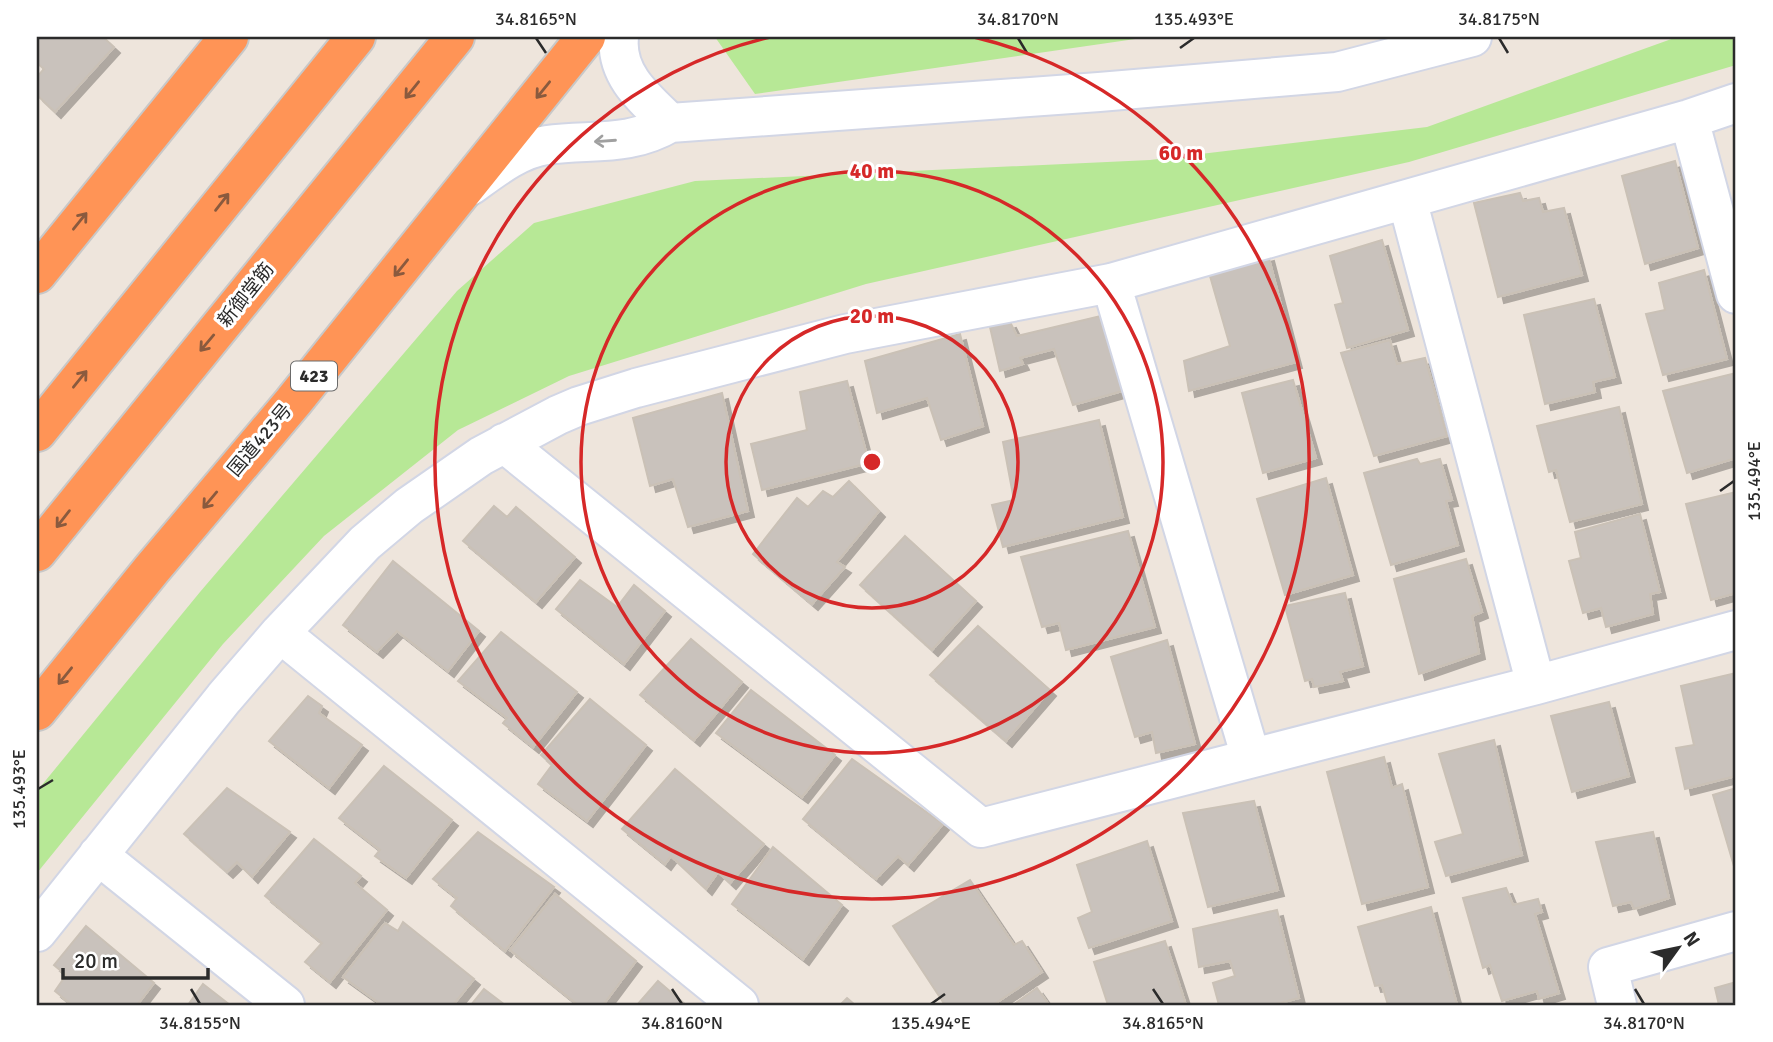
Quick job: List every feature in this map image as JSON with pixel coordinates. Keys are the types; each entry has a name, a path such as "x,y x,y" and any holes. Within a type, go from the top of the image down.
{"highway":[{"path":"37,274 229,37"},
{"path":"37,432 356,37"},
{"name":"新御堂筋","path":"37,552 455,37"},
{"name":"国道423号","path":"37,710 293,402 586,37"}],"street":[{"path":"619,37 625,73 640,95 670,123"},
{"path":"462,191 490,171 529,150 545,145 629,139 653,133 670,123 1338,72 1472,37"},
{"path":"37,932 215,709 280,633 365,543 384,526 481,456 579,406 636,388 845,334 1111,283 1689,119 1736,103"},
{"path":"1689,119 1736,294"},
{"path":"1407,199 1536,685"},
{"path":"1111,283 1251,758"},
{"path":"504,443 981,828 1536,685 1736,630"},
{"path":"280,633 739,1005"},
{"path":"98,855 285,1005"},
{"path":"1617,1005 1608,968 1736,931"}],"green space":[{"path":"715,37 1149,37 755,94"},
{"path":"1677,37 1736,37 1736,65 1409,162 866,284 569,376 458,430 324,536 223,644 37,873 37,791 200,592 457,291 534,223 695,181 1150,160 1427,127"}],"building":[{"path":"37,37 103,37 114,47 55,112 37,95 37,77 44,69 37,63"},
{"path":"1675,161 1698,248 1645,264 1622,176"},
{"path":"1520,193 1523,201 1539,198 1543,212 1564,208 1582,275 1498,297 1474,203"},
{"path":"1382,240 1408,330 1347,348 1335,305 1343,303 1330,256"},
{"path":"1268,255 1296,362 1189,391 1184,361 1230,346 1208,269"},
{"path":"1704,270 1727,359 1663,375 1646,314 1665,310 1659,283"},
{"path":"1594,299 1615,377 1593,382 1595,392 1545,404 1524,315"},
{"path":"1101,316 1122,391 1073,405 1054,349 1020,358 1023,364 1000,371 990,327 1010,322 1017,336"},
{"path":"960,334 983,426 941,440 927,398 877,413 865,361"},
{"path":"1390,340 1397,364 1425,358 1447,436 1374,456 1341,353"},
{"path":"1736,373 1736,411 1733,412 1736,425 1736,458 1687,473 1663,391"},
{"path":"1293,380 1316,458 1263,473 1242,393"},
{"path":"847,381 869,463 762,490 751,444 807,430 800,392"},
{"path":"722,393 748,511 688,527 673,479 650,486 633,418"},
{"path":"1619,407 1642,504 1570,522 1556,470 1549,472 1537,426"},
{"path":"1099,420 1123,517 1003,547 992,505 1014,500 1003,442"},
{"path":"1417,459 1420,464 1440,459 1452,500 1446,501 1458,545 1391,565 1364,473"},
{"path":"1326,478 1353,575 1285,595 1257,499"},
{"path":"849,481 879,511 837,562 845,567 812,604 753,554 797,498 808,507 823,491 833,497"},
{"path":"1736,492 1736,593 1711,600 1686,504"},
{"path":"494,506 507,517 516,507 575,557 536,602 463,541"},
{"path":"1640,514 1660,592 1650,594 1653,614 1606,627 1601,608 1583,613 1569,561 1581,558 1575,532"},
{"path":"1128,531 1155,627 1066,650 1059,623 1042,627 1021,557"},
{"path":"905,536 976,601 932,650 860,585"},
{"path":"1466,559 1482,612 1472,616 1479,653 1419,674 1394,579"},
{"path":"393,561 479,631 448,671 397,631 377,652 343,625"},
{"path":"580,580 617,607 634,585 665,611 624,664 556,609"},
{"path":"1345,593 1363,666 1340,672 1343,681 1314,687 1312,679 1305,681 1285,606"},
{"path":"978,626 1050,690 1006,741 930,675"},
{"path":"501,632 577,692 533,747 503,723 507,718 458,681"},
{"path":"691,639 742,682 694,740 640,695"},
{"path":"1167,640 1195,744 1156,753 1152,732 1135,737 1111,657"},
{"path":"1736,673 1736,776 1685,789 1676,748 1694,745 1681,686"},
{"path":"751,690 835,755 802,797 716,733"},
{"path":"308,696 322,706 319,713 362,745 329,788 269,741"},
{"path":"590,699 646,745 587,821 538,784 552,765 541,755"},
{"path":"1609,702 1629,776 1572,792 1551,716"},
{"path":"1494,740 1522,855 1446,876 1435,842 1463,834 1439,754"},
{"path":"1384,757 1392,788 1402,784 1428,887 1362,904 1327,772"},
{"path":"852,759 943,824 908,865 898,856 876,879 803,819"},
{"path":"384,766 452,820 406,878 375,856 380,850 339,818"},
{"path":"675,769 764,844 730,883 718,872 706,889 671,856 665,864 622,829"},
{"path":"227,788 290,832 252,877 237,862 227,872 184,834"},
{"path":"1736,788 1736,873 1713,795"},
{"path":"1254,801 1278,890 1208,907 1183,813"},
{"path":"478,832 554,887 505,951 451,906 457,898 433,879"},
{"path":"1653,832 1669,898 1634,909 1631,902 1613,906 1596,842"},
{"path":"314,839 361,876 355,883 387,910 330,982 305,962 322,943 265,896"},
{"path":"1147,841 1172,921 1089,948 1078,918 1092,912 1077,865"},
{"path":"773,847 842,905 803,959 732,904"},
{"path":"970,880 1014,945 1022,941 1042,972 993,1005 945,1005 893,926"},
{"path":"1506,888 1513,905 1538,899 1542,912 1535,914 1559,993 1539,999 1537,991 1502,1001 1490,965 1483,968 1463,898"},
{"path":"555,894 636,961 603,1005 578,1005 510,950"},
{"path":"1431,907 1457,1005 1388,1005 1382,985 1375,986 1358,927"},
{"path":"1277,910 1299,998 1272,1005 1219,1005 1213,983 1235,976 1230,961 1199,967 1193,929"},
{"path":"403,922 474,979 453,1005 382,1005 343,977 385,923 398,931"},
{"path":"86,926 154,983 137,1005 72,1005 55,991 66,975 54,965"},
{"path":"1165,941 1186,1005 1108,1005 1094,962"},
{"path":"658,981 686,1005 637,1005"},
{"path":"1736,982 1736,1005 1719,1005 1715,988"},
{"path":"203,984 230,1005 188,1005"},
{"path":"1037,988 1049,1005 1013,1005"},
{"path":"484,989 505,1005 471,1005"},
{"path":"847,998 855,1005 840,1005"}]}
